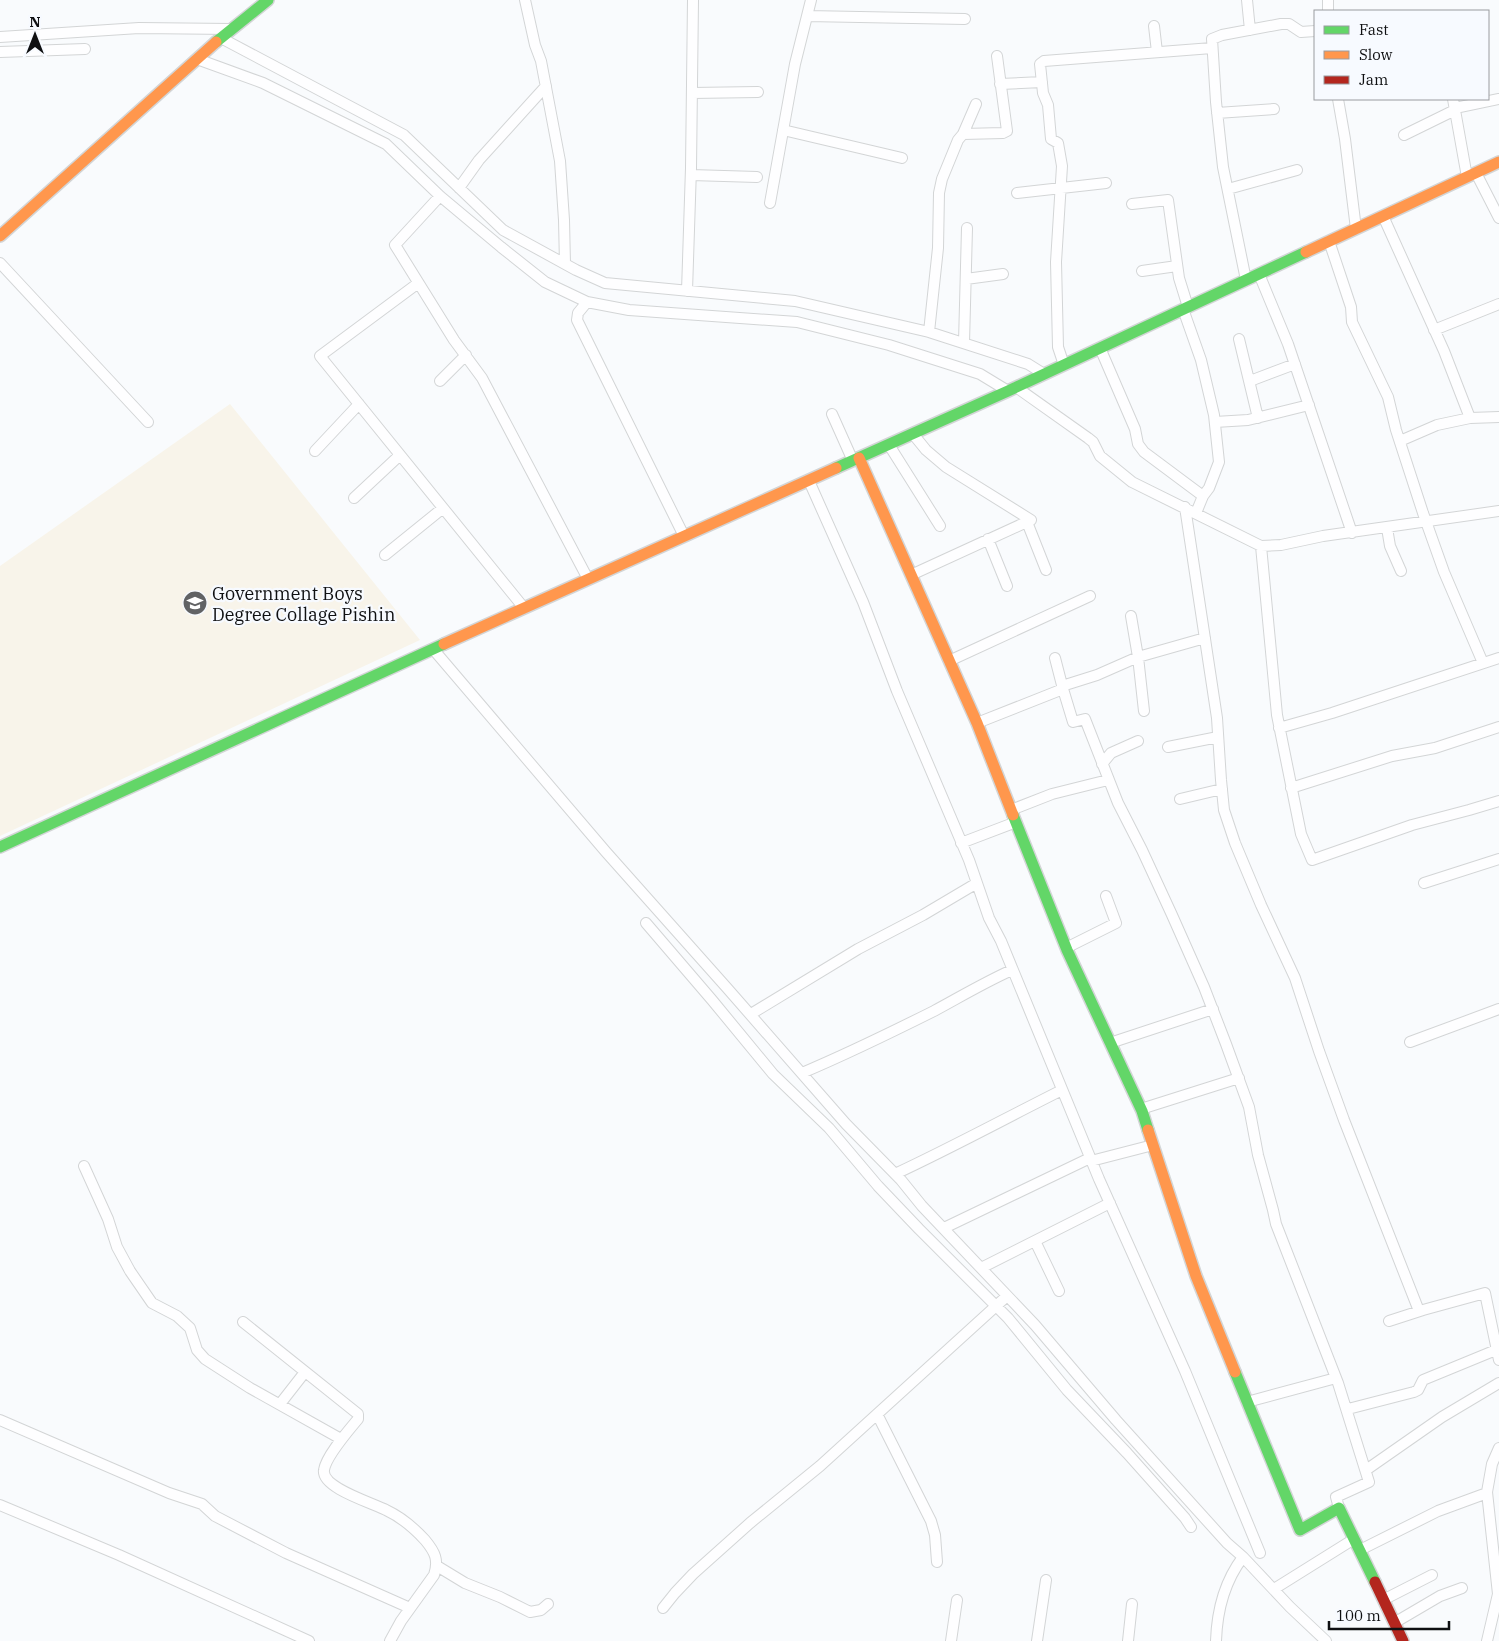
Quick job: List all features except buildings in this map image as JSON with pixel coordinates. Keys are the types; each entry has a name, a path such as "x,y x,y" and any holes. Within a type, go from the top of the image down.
{"main road":[{"path":"0,236 231,29 268,0"},
{"path":"0,847 524,608 1012,389 1499,162"},
{"path":"856,460 911,575 977,723 1066,948 1141,1109 1196,1276 1300,1530 1339,1508 1403,1641"}],"street":[{"path":"525,0 535,45 542,61 560,161 565,264"},
{"path":"687,291 691,176 692,0"},
{"path":"770,203 795,64 810,0"},
{"path":"1247,0 1250,30"},
{"path":"807,16 965,19"},
{"path":"1246,280 1223,167 1212,39 1250,30 1289,24 1301,32 1314,31"},
{"path":"1154,26 1157,52"},
{"path":"0,37 139,28 231,29"},
{"path":"221,38 404,135 503,230 565,264 605,283 796,302 929,332 1028,364 1044,374"},
{"path":"1064,364 1058,347 1056,262 1062,166 1060,146 1051,139 1048,105 1043,93 1040,64 1044,61 1212,48"},
{"path":"0,52 85,49"},
{"path":"963,134 1003,133 1007,131 997,56"},
{"path":"197,59 262,83 386,144 440,196 500,247 546,282 587,302 629,310 797,322 889,345 980,374 1012,389 1093,442 1100,456 1126,477 1261,546 1281,545 1318,537 1499,511"},
{"path":"1000,84 1042,82"},
{"path":"459,188 479,160 546,86"},
{"path":"692,92 758,92"},
{"path":"1404,135 1455,106 1499,99"},
{"path":"1338,100 1346,139 1356,229"},
{"path":"929,332 938,248 939,194 942,179 958,140 963,134 976,104"},
{"path":"1455,106 1472,175 1499,218"},
{"path":"1217,113 1274,108"},
{"path":"783,130 902,158"},
{"path":"1228,189 1297,170"},
{"path":"691,176 757,177"},
{"path":"1017,193 1106,183"},
{"path":"440,196 395,245 417,284 482,378 588,580"},
{"path":"1132,204 1168,200 1179,278 1215,422 1220,462 1196,512"},
{"path":"1383,216 1434,330 1470,418"},
{"path":"964,343 967,228"},
{"path":"1329,241 1351,307 1352,322 1388,397 1400,441 1444,572 1483,663"},
{"path":"0,263 148,422"},
{"path":"1142,271 1177,266"},
{"path":"966,279 1003,274"},
{"path":"1259,274 1295,364 1352,533"},
{"path":"417,284 320,356 524,608"},
{"path":"587,302 578,313 577,320 684,536"},
{"path":"1434,330 1499,304"},
{"path":"1239,339 1258,418"},
{"path":"1100,348 1135,429 1138,444 1144,452 1202,499"},
{"path":"440,381 466,355"},
{"path":"1250,381 1295,364"},
{"path":"315,451 359,404"},
{"path":"1215,422 1248,420 1309,405"},
{"path":"832,414 856,460"},
{"path":"1400,441 1437,425 1470,418 1499,417"},
{"path":"911,575 1032,520 946,467 926,450 913,434"},
{"path":"889,445 940,526"},
{"path":"354,498 400,455"},
{"path":"809,481 863,602 897,690 936,779 989,918 1001,941 1091,1159 1184,1371 1260,1553"},
{"path":"1184,507 1217,718 1224,810 1264,913 1295,978 1344,1120 1419,1311"},
{"path":"385,554 443,508"},
{"path":"1027,522 1046,570"},
{"path":"1387,528 1390,546 1400,571"},
{"path":"988,539 1007,586"},
{"path":"1261,546 1279,728 1301,834 1312,860 1412,825 1499,801"},
{"path":"949,660 1090,596"},
{"path":"1131,616 1144,710"},
{"path":"977,723 1138,657 1205,638"},
{"path":"434,649 606,852 751,1014 846,1124 895,1174 1064,1358 1116,1420 1227,1543 1326,1641"},
{"path":"1055,658 1073,722 1085,719 1108,780 1169,907 1213,1009 1249,1107 1258,1155 1274,1210 1276,1224 1348,1409 1369,1482 1336,1496 1339,1508"},
{"path":"1279,728 1332,713 1499,658"},
{"path":"1291,788 1392,756 1435,748 1499,727"},
{"path":"1168,747 1218,737"},
{"path":"1102,764 1111,753 1138,741"},
{"path":"1011,810 1052,794 1108,780"},
{"path":"1180,799 1222,790"},
{"path":"961,843 1016,822"},
{"path":"1424,882 1499,858"},
{"path":"751,1014 858,949 923,915 977,883"},
{"path":"1066,948 1116,924 1106,896"},
{"path":"646,923 774,1074 829,1128 888,1196 1013,1324 1067,1390 1127,1453 1191,1527"},
{"path":"802,1073 857,1050 1012,970"},
{"path":"1110,1043 1213,1009"},
{"path":"1410,1042 1499,1009"},
{"path":"1141,1109 1238,1078"},
{"path":"895,1174 1062,1090"},
{"path":"944,1228 1091,1159 1153,1145"},
{"path":"84,1166 108,1219 117,1247 147,1298 152,1303 182,1320 190,1328 197,1350 205,1359 341,1439"},
{"path":"981,1268 1110,1203"},
{"path":"1035,1240 1059,1291"},
{"path":"1389,1321 1485,1293 1499,1360"},
{"path":"663,1608 693,1574 877,1414 1007,1296"},
{"path":"243,1322 358,1414 358,1419 341,1439 325,1466 324,1476 334,1486 356,1498 387,1510 414,1528 436,1555 437,1566 434,1575 410,1608 390,1641"},
{"path":"1348,1409 1414,1392 1418,1390 1421,1382 1429,1377 1496,1350"},
{"path":"280,1404 305,1372"},
{"path":"1247,1402 1336,1378"},
{"path":"1366,1470 1442,1417 1499,1384"},
{"path":"877,1414 931,1521 935,1534 937,1562"},
{"path":"0,1420 151,1485 202,1504 215,1516 286,1553 410,1608"},
{"path":"1487,1641 1498,1594 1487,1493 1492,1464 1499,1448"},
{"path":"1360,1550 1438,1511 1487,1493"},
{"path":"0,1505 119,1555 309,1641"},
{"path":"1274,1589 1354,1539"},
{"path":"1216,1641 1218,1609 1230,1576 1243,1557"},
{"path":"437,1566 465,1583 530,1612 541,1610 548,1604"},
{"path":"1383,1600 1432,1575"},
{"path":"1037,1641 1046,1580"},
{"path":"1394,1622 1440,1596 1462,1588"},
{"path":"951,1641 956,1600"},
{"path":"1128,1641 1132,1604"}],"shaded area":[{"name":"Government Boys Degree Collage Pishin","path":"230,404 420,640 0,836 0,566"}],"traffic: fast":[{"path":"216,42 268,0"},
{"path":"836,468 1008,391 1306,252"},
{"path":"0,847 444,644"},
{"path":"1013,815 1067,950 1142,1111 1148,1130"},
{"path":"1235,1372 1300,1530 1339,1508 1375,1582"}],"traffic: slow":[{"path":"0,236 216,42"},
{"path":"1306,252 1499,162"},
{"path":"859,458 977,723 1013,815"},
{"path":"444,644 836,468"},
{"path":"1148,1130 1196,1276 1235,1372"}],"traffic: jam":[{"path":"1375,1582 1403,1641"}],"place":[{"name":"Government Boys Degree Collage Pishin","path":"195,603"}]}
